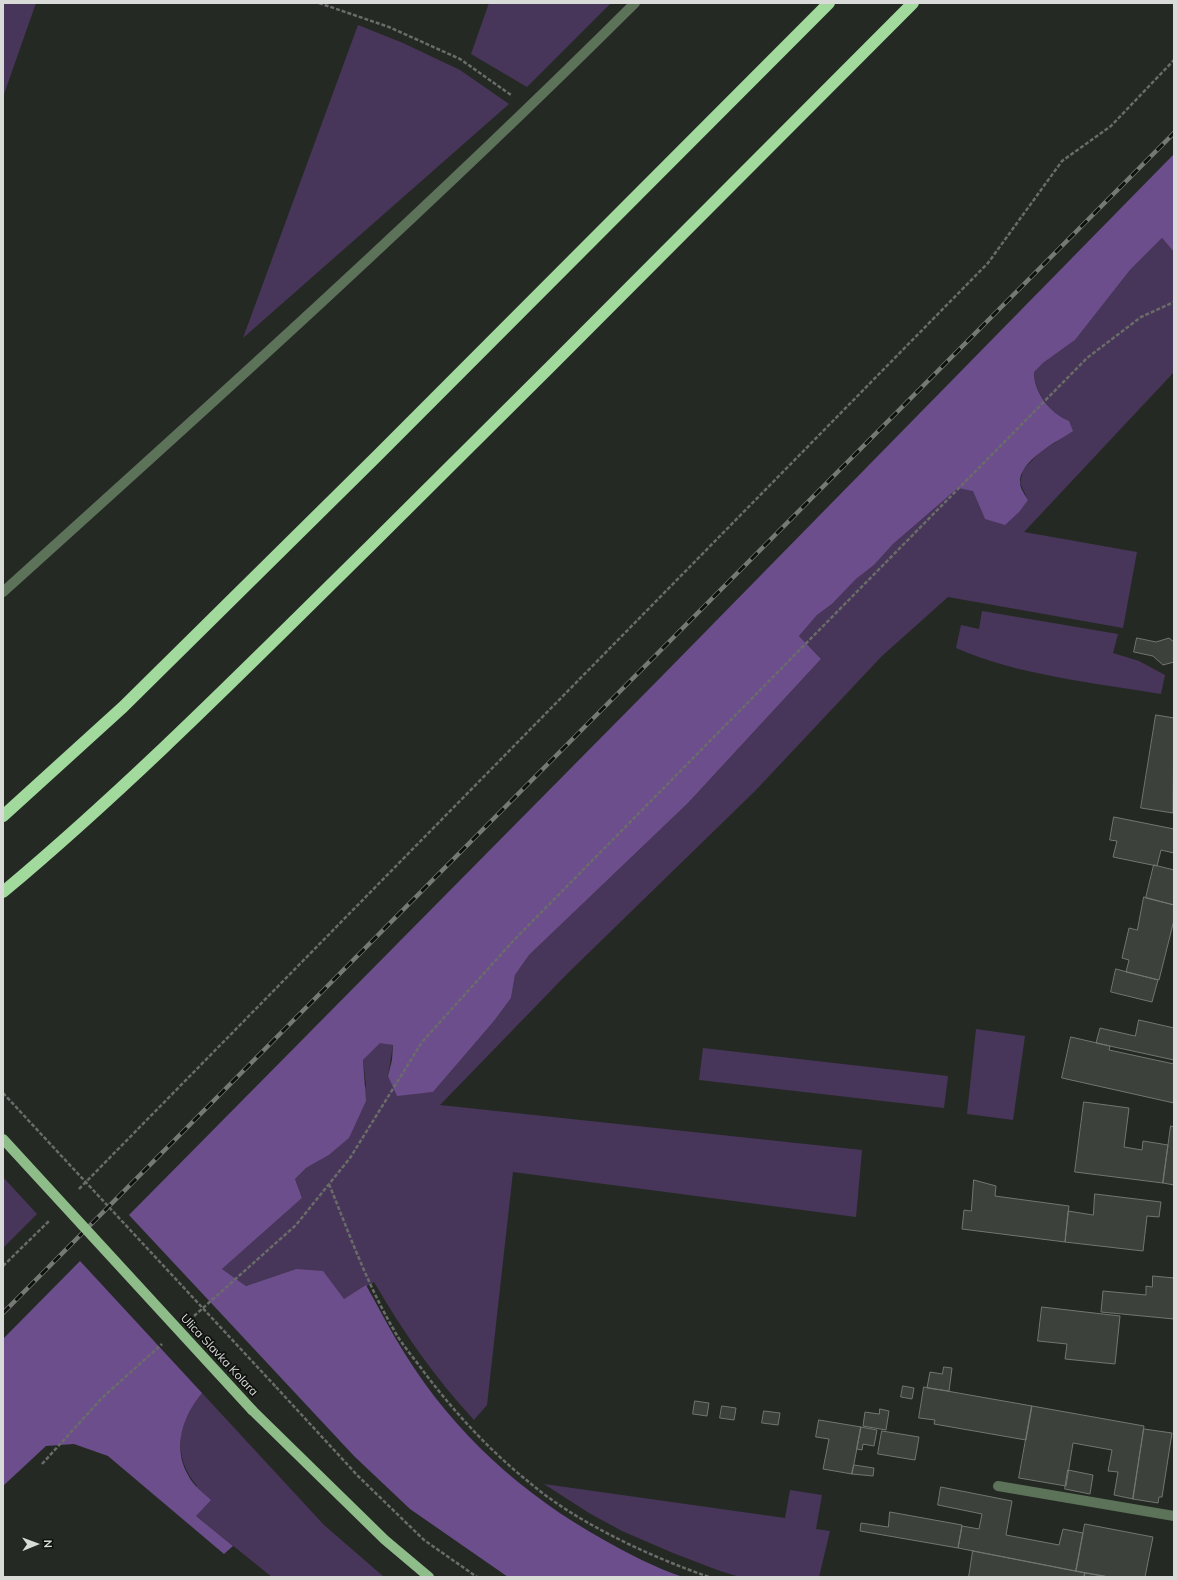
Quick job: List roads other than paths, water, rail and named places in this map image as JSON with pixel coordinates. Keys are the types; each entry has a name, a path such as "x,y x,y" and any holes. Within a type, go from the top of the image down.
{"highway":[{"path":"3,816 129,701 376,457 829,3"},
{"path":"3,892 71,836 164,750 913,3"}],"main road":[{"name":"Ulica Slavka Kolara","path":"3,1139 252,1410 385,1540 429,1577"}],"street":[{"path":"3,592 238,381 529,108 635,3"},
{"path":"998,1486 1174,1516"}],"railway":[{"path":"3,1313 1174,133"}]}
